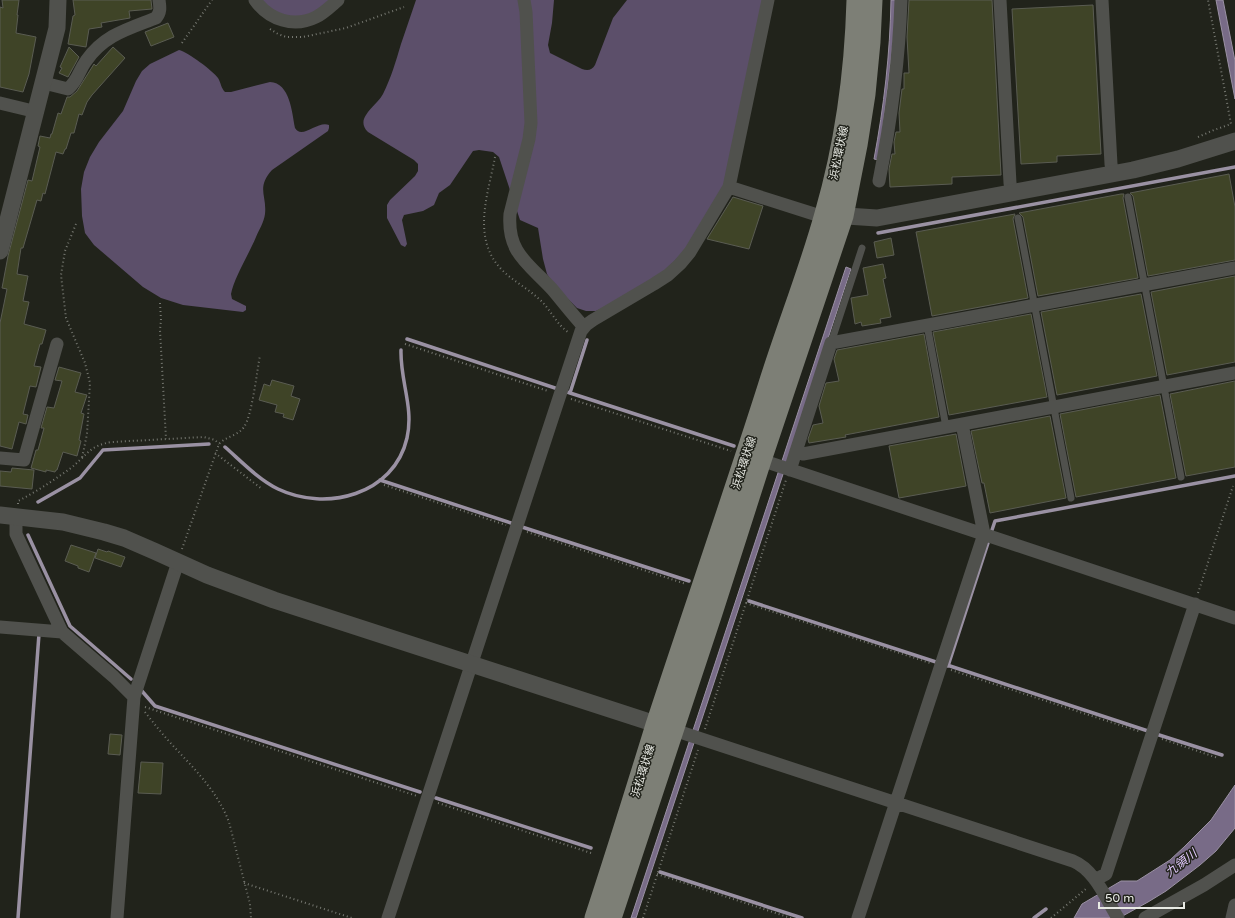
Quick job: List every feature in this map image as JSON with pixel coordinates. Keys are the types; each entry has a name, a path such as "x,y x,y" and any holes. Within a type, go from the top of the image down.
{"main road":[{"name":"浜松環状線","path":"834,215 842,142 850,92 857,0"},
{"name":"浜松環状線","path":"611,918 684,734 760,460 834,215 857,145 865,94 872,0"},
{"name":"浜松環状線","path":"595,918 684,734"}],"street":[{"path":"0,251 58,28 58,0"},
{"path":"44,83 68,89 75,83 85,62 94,50 106,40 119,32 156,18 160,10 159,0"},
{"path":"255,0 265,11 274,17 284,21 295,22 306,21 316,17 338,0"},
{"path":"524,0 526,12 531,123 529,139 510,214 509,225 511,237 521,258 551,289 584,327"},
{"path":"388,918 581,331 593,320 668,275 680,264 696,243 729,187 768,0"},
{"path":"879,181 890,124 896,77 901,0"},
{"path":"1000,0 1010,183 1012,193"},
{"path":"1102,0 1111,164 1113,174"},
{"path":"0,103 37,112"},
{"path":"729,187 814,214 877,218 1156,165 1235,141"},
{"path":"789,470 831,343 1235,268"},
{"path":"0,458 24,460 57,344"},
{"path":"796,451 803,454 1235,373"},
{"path":"858,918 984,534 962,424"},
{"path":"760,460 1235,618"},
{"path":"8,516 63,522 124,538 207,575 274,600 1073,861 1084,867 1096,882 1118,918"},
{"path":"8,516 62,632 114,677 134,697"},
{"path":"117,918 134,697 178,562"},
{"path":"1096,882 1106,874 1195,604"},
{"path":"0,627 62,632"},
{"path":"1145,918 1204,885 1235,865"},
{"path":"1232,918 1235,905"}],"lane":[{"path":"1128,197 1181,477"},
{"path":"1018,218 1072,498"},
{"path":"831,343 862,248"},
{"path":"927,325 946,427"}],"path":[{"path":"182,43 212,0"},
{"path":"1196,138 1231,124 1208,0"},
{"path":"76,224 65,252 61,275 66,318 85,363 90,383 87,434 82,458"},
{"path":"160,303 160,330 166,411 166,439"},
{"path":"405,344 760,460"},
{"path":"178,562 219,444 239,432 247,421 260,355"},
{"path":"8,516 18,501 70,468 99,444 204,437 215,440 219,444"},
{"path":"215,453 262,489"},
{"path":"642,918 657,874 684,734 746,603 789,470"},
{"path":"384,485 686,584"},
{"path":"1195,604 1233,486"},
{"path":"746,603 1218,758"},
{"path":"251,918 250,904 229,822 219,800 205,781 165,737 140,706 592,853"},
{"path":"657,874 791,918"},
{"path":"1051,918 1096,882"},
{"path":"244,883 352,918"}],"shaded area":[{"path":"262,0 333,0 305,18 276,14"},
{"path":"416,0 554,0 548,45 550,53 582,69 588,70 593,68 595,65 613,18 627,0 763,0 724,185 686,249 665,271 610,305 596,311 586,311 577,308 555,286 547,274 538,228 520,220 499,157 493,152 479,150 473,151 450,185 439,193 434,205 423,211 404,215 402,220 407,244 405,247 401,245 387,218 387,205 390,200 415,176 418,171 418,164 414,160 368,132 364,127 363,122 386,88"},
{"path":"179,50 194,58 211,71 218,78 225,92 231,92 270,82 282,87 289,99 295,128 298,131 306,131 325,124 329,125 328,131 272,170 264,182 264,220 238,273 231,294 232,299 246,306 246,310 243,312 183,305 161,298 143,287 94,245 85,233 82,216 81,189 84,172 90,157 99,142 123,111 142,71 150,64"}],"water":[{"path":"891,0 897,0 896,17 879,160 874,159 886,80"},
{"path":"1216,0 1223,0 1235,61 1235,99"},
{"path":"846,267 851,269 636,918 631,918"},
{"name":"九領川","path":"1235,785 1235,828 1216,851 1200,865 1166,891 1119,918 1074,918 1082,904 1121,881 1137,881 1170,860 1211,820"}],"building":[{"path":"2,0 19,0 16,33 36,37 29,74 23,92 0,87 0,7 3,8"},
{"path":"73,0 151,0 152,9 129,11 130,18 101,23 102,27 89,29 86,47 68,44 73,16 75,15"},
{"path":"909,0 992,0 1001,175 952,177 952,184 890,187 889,169 892,154 895,154 894,142 896,132 900,132 899,113 902,89 904,89 904,73 909,73 907,37"},
{"path":"1093,5 1101,154 1057,156 1057,162 1021,164 1012,9"},
{"path":"168,23 174,37 151,46 145,32"},
{"path":"69,47 79,57 68,77 59,73 62,68 60,67"},
{"path":"113,47 125,58 92,95 87,102 82,115 79,114 74,133 71,133 63,154 56,152 45,194 43,193 41,201 37,200 23,248 21,248 17,274 28,276 23,301 29,302 24,324 46,330 42,344 40,344 34,366 41,367 36,387 30,386 23,414 28,415 26,424 19,422 12,449 0,446 0,323 7,289 2,288 8,256 28,180 32,181 40,147 38,146 40,136 50,138 58,113 61,114 67,97 70,97 77,91 94,64 96,66"},
{"path":"1229,174 1235,207 1235,260 1148,276 1133,196 1130,193"},
{"path":"1124,194 1123,198 1138,278 1038,296 1023,217 1019,213"},
{"path":"733,197 763,206 749,249 707,239"},
{"path":"1015,214 1013,219 1028,298 932,316 916,232"},
{"path":"891,238 894,255 877,258 874,242"},
{"path":"883,264 886,278 883,279 891,317 880,319 881,323 862,326 861,322 855,324 851,298 868,295 863,268"},
{"path":"1235,276 1235,362 1167,375 1151,292"},
{"path":"1141,294 1157,376 1057,395 1041,312"},
{"path":"1031,314 1047,397 949,415 933,332"},
{"path":"924,334 939,417 845,435 846,437 809,443 808,439 813,425 823,423 819,406 826,383 839,381 834,359 837,350"},
{"path":"59,367 81,373 75,392 87,395 81,413 84,414 79,440 81,441 77,456 63,452 57,470 55,472 46,470 46,472 31,468 44,428 41,428 47,407 54,408 62,381 55,380"},
{"path":"272,380 294,386 291,396 300,399 293,420 283,417 284,414 275,412 277,405 259,400 264,384 270,386"},
{"path":"1235,381 1235,467 1186,476 1170,394"},
{"path":"1160,395 1176,478 1076,497 1060,414"},
{"path":"1050,416 1066,498 990,513 971,431"},
{"path":"956,434 966,486 899,498 889,446"},
{"path":"12,468 34,470 32,489 0,486 0,471 11,472"},
{"path":"71,545 96,553 89,572 65,561"},
{"path":"98,549 125,557 121,567 95,558"},
{"path":"110,734 122,735 120,755 108,754"},
{"path":"141,762 163,763 161,794 138,793"}],"waterway":[{"path":"878,233 1235,167"},
{"path":"407,339 555,388"},
{"path":"570,393 587,340"},
{"path":"225,447 250,470 271,485 297,496 317,499 336,498 356,494 373,485 388,473 400,458 407,438 409,416 402,372 401,350"},
{"path":"567,392 734,446"},
{"path":"38,502 80,478 103,450 209,444"},
{"path":"992,530 995,521 1235,476"},
{"path":"380,480 511,523"},
{"path":"522,527 689,581"},
{"path":"28,535 70,626 131,679"},
{"path":"948,666 988,543"},
{"path":"749,601 936,662"},
{"path":"18,918 39,634"},
{"path":"947,665 1148,731"},
{"path":"141,690 155,706 420,792"},
{"path":"1156,734 1222,755"},
{"path":"436,798 591,848"},
{"path":"660,872 802,918"},
{"path":"1034,918 1046,909"}]}
